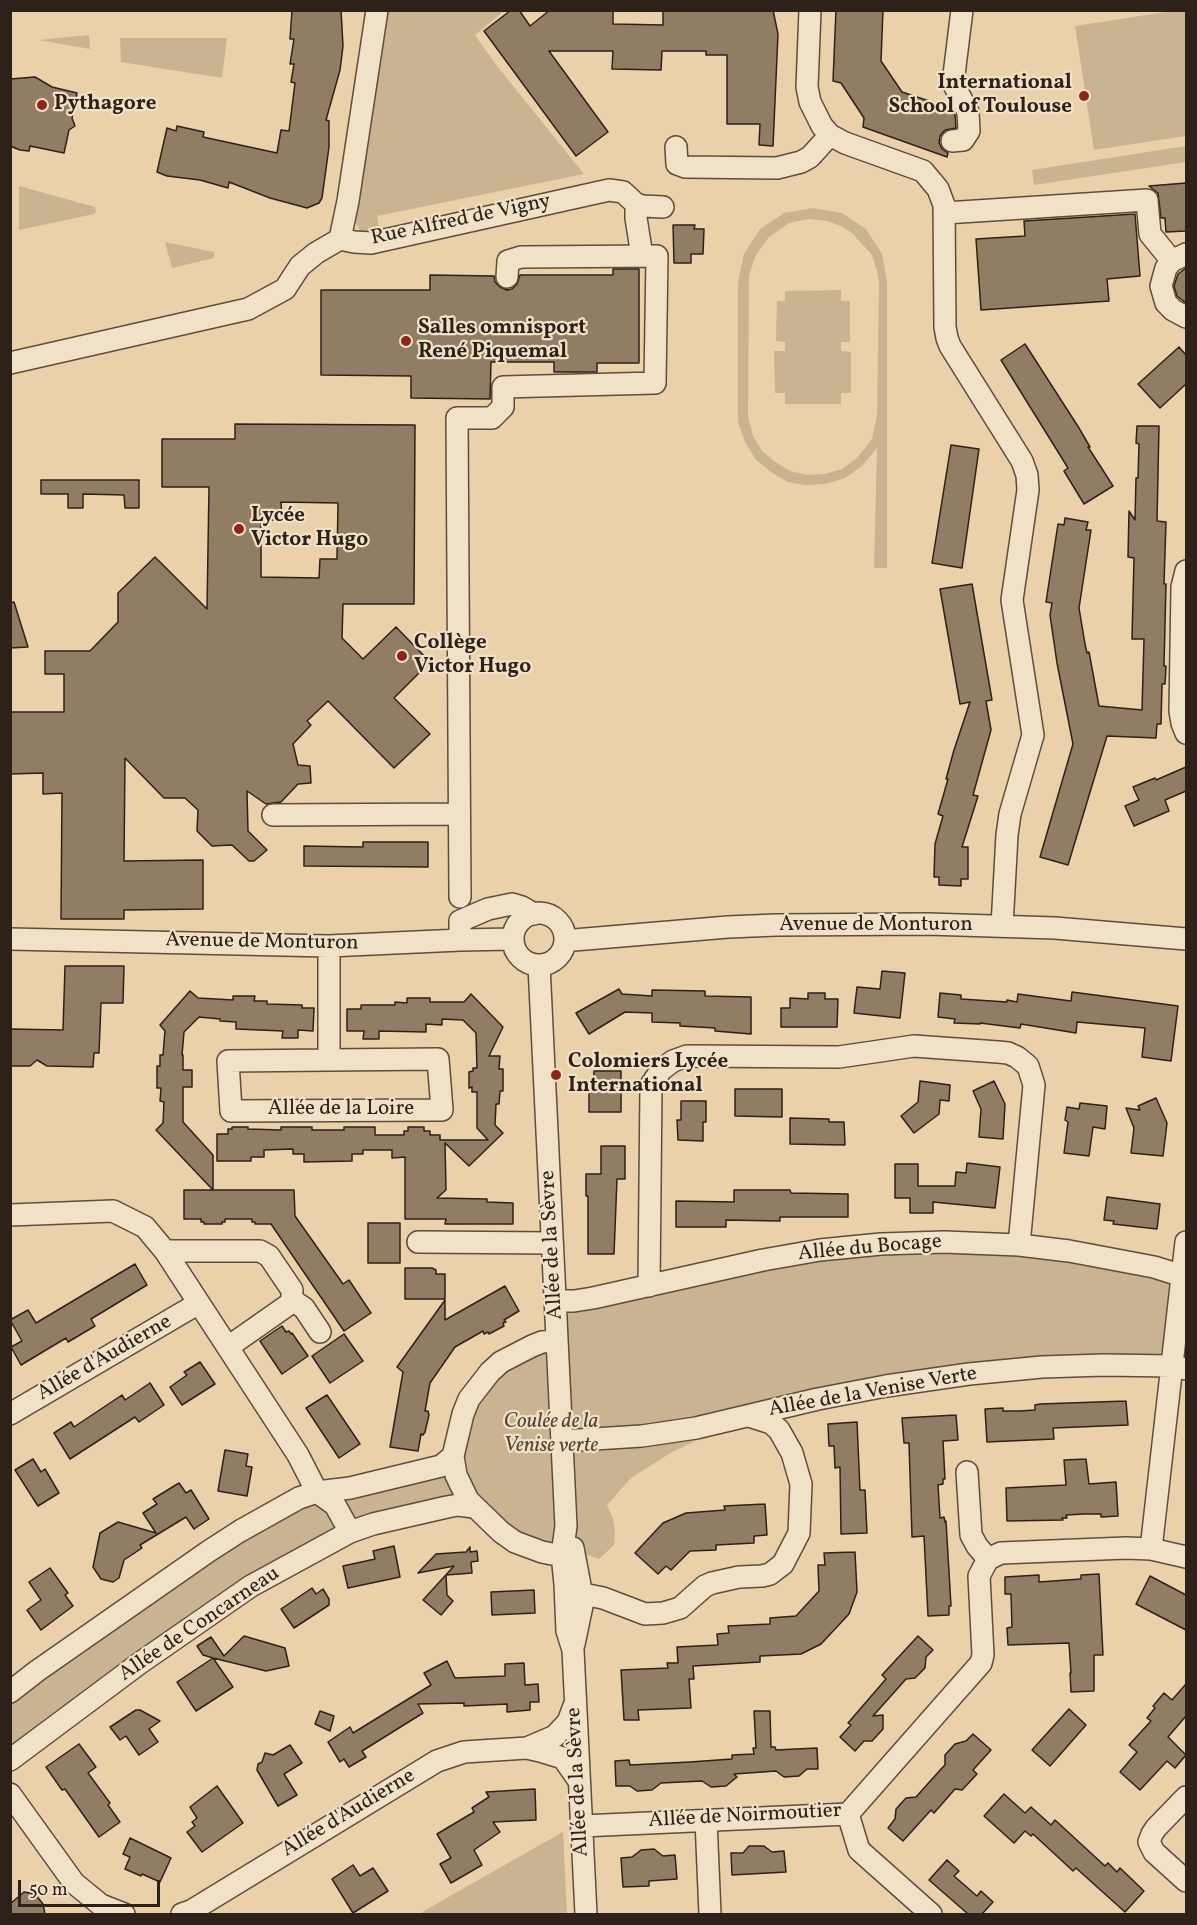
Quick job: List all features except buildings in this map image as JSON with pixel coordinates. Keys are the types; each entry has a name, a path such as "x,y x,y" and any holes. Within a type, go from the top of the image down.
{"street":[{"name":"Rue Alfred de Vigny","path":"377,10 348,201 340,239 370,243 609,190 623,192 636,204 652,208 663,207"},
{"path":"810,10 807,79 809,95 818,121 830,135 845,143 923,171 938,189 945,213 945,327 947,338 1022,461 1028,482 1012,600 1033,735 1007,835 1002,926"},
{"path":"952,141 963,140 969,130 968,112 953,83 962,10"},
{"path":"676,147 677,164 685,167 777,168 801,162 810,157 830,135"},
{"path":"945,213 1148,200 1150,234 1179,257 1166,268 1162,277 1162,295 1173,310 1186,316"},
{"path":"636,204 642,256"},
{"path":"10,363 248,309 285,289 300,266 340,239"},
{"path":"460,897 457,418 492,418 502,407 503,387 656,383 657,256 516,258 507,263 507,277"},
{"path":"10,350 246,296 276,295"},
{"path":"1186,572 1182,587 1180,711 1186,733"},
{"path":"273,815 459,814"},
{"path":"460,930 488,909 512,904 534,914"},
{"path":"534,914 547,914 561,926 565,939 563,949 556,958 539,965 524,961 518,954 513,933 519,922 534,914"},
{"name":"Avenue de Monturon","path":"565,939 728,927 928,924 1113,932 1186,939"},
{"name":"Avenue de Monturon","path":"10,939 329,946 460,930 513,939"},
{"path":"329,946 329,1060"},
{"name":"Allée de la Sèvre","path":"539,965 566,1526 574,1601 581,1617 573,1650 586,1914"},
{"path":"650,1286 651,1085 661,1070 673,1061 687,1056 839,1057 914,1046 999,1052 1017,1057 1028,1066 1034,1085 1019,1245"},
{"name":"Allée de la Loire","path":"438,1059 442,1110 231,1111 228,1061 329,1060 438,1059"},
{"path":"10,1215 113,1210 145,1227 165,1251 228,1347 298,1455 317,1492 335,1504 350,1532"},
{"path":"418,1242 552,1243"},
{"name":"Allée du Bocage","path":"555,1301 574,1301 820,1250 881,1244 944,1242 1019,1245 1069,1251 1154,1267 1185,1277"},
{"path":"1151,1549 1179,1368 1186,1242"},
{"path":"165,1251 260,1251 269,1256 292,1290 292,1300"},
{"path":"292,1300 304,1308 320,1332"},
{"path":"228,1347 292,1300"},
{"name":"Allée d'Audierne","path":"10,1414 199,1303"},
{"path":"557,1341 542,1342 532,1346 501,1362 490,1372 469,1399 453,1456 459,1484 468,1500 491,1524 515,1542 542,1552 568,1554"},
{"name":"Allée de la Venise Verte","path":"562,1441 642,1436 696,1428 886,1386 969,1374 1103,1365 1179,1368"},
{"path":"574,1601 588,1595 603,1598 645,1614 663,1613 680,1608 705,1586 712,1583 770,1574 783,1564 799,1533 801,1484 792,1453 779,1430 771,1423 748,1416"},
{"path":"10,1692 209,1551 299,1498 317,1492 350,1488 433,1469 448,1462 453,1456"},
{"path":"967,1472 971,1535 976,1546 988,1558 1001,1553 1126,1548 1151,1549 1186,1557"},
{"name":"Allée de Concarneau","path":"10,1760 251,1586 350,1532 373,1524 447,1507 458,1505 474,1507"},
{"name":"Allée de Noirmoutier","path":"582,1826 848,1814 981,1663 983,1654 979,1576 988,1558"},
{"name":"Allée d'Audierne","path":"527,1748 545,1742 561,1730 568,1722 575,1702"},
{"name":"Allée d'Audierne","path":"182,1914 191,1911 437,1761 464,1752 527,1748 563,1758 579,1781"},
{"path":"10,1794 74,1883 101,1905 124,1914"},
{"path":"1186,1797 1156,1828 1149,1839 1154,1852 1186,1881"},
{"path":"848,1814 859,1850 931,1914"},
{"path":"706,1820 710,1914"}],"green space":[{"path":"388,11 504,11 475,35 497,66 584,174 377,216 380,232 361,233 356,222"},
{"path":"1172,11 1186,11 1186,136 1094,150 1075,26"},
{"path":"89,35 90,49 39,40"},
{"path":"120,38 227,38 222,78 121,62"},
{"path":"1186,146 1186,162 1034,185 1032,170"},
{"path":"19,186 95,207 96,212 19,230"},
{"path":"813,208 842,213 866,229 882,254 887,282 887,568 874,568 877,448 862,466 845,478 826,484 805,485 788,482 756,460 745,442 738,422 738,282 744,254 760,229 784,213","holes":["808,219 827,221 852,233 872,255 877,271 879,283 877,416 872,439 857,458 842,469 825,474 807,475 790,471 774,461 762,451 753,436 748,416 749,275 756,255 769,237 789,223"]},
{"path":"165,242 214,252 214,258 172,268"},
{"path":"841,290 841,301 850,301 850,342 841,342 841,351 851,352 851,393 841,393 841,404 785,404 785,393 775,393 774,351 785,351 785,342 776,341 777,301 785,301 785,291"},
{"name":"Coulée de la Venise verte","path":"944,1242 1186,1277 1186,1369 1103,1365 748,1416 672,1452 631,1478 607,1505 613,1519 614,1545 599,1559 552,1543 544,1544 525,1539 481,1506 350,1532 11,1760 11,1692 299,1498 433,1469 481,1383 557,1341 555,1301"},
{"path":"563,1832 567,1914 419,1914 471,1884"}],"place":[{"name":"International School of Toulouse","path":"1084,96"},
{"name":"Pythagore","path":"42,105"},
{"name":"Salles omnisport René Piquemal","path":"406,341"},
{"name":"Lycée Victor Hugo","path":"239,529"},
{"name":"Collège Victor Hugo","path":"402,656"},
{"name":"Colomiers Lycée International","path":"556,1075"}]}
